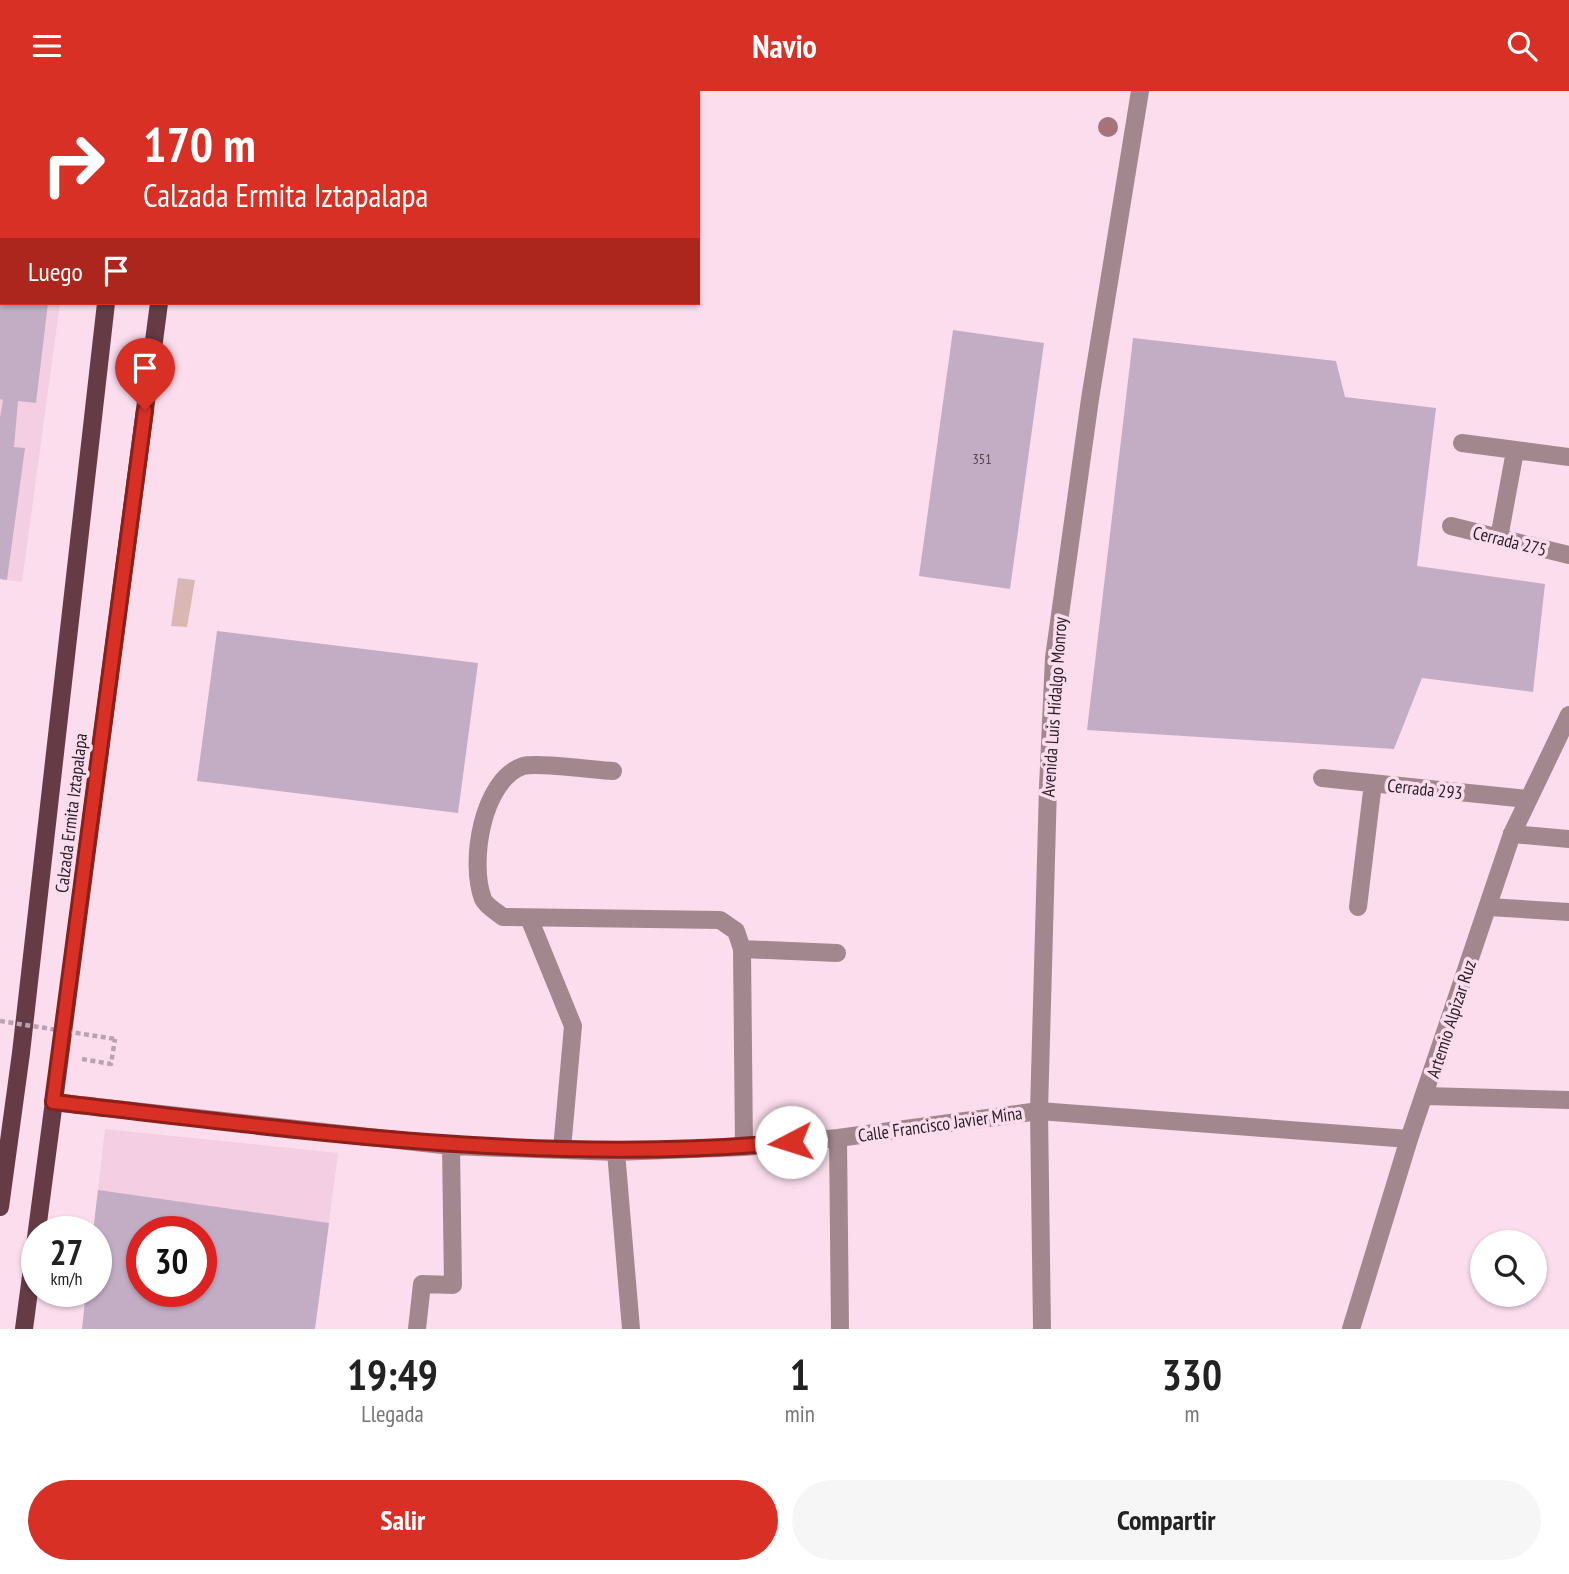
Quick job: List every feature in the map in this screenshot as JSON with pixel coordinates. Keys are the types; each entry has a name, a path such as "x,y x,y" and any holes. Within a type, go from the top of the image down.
{"main road":[{"name":"Calzada Ermita Iztapalapa","path":"0,1207 21,1053 106,305"},
{"name":"Calzada Ermita Iztapalapa","path":"23,1329 159,305"}],"street":[{"name":"Avenida Luis Hidalgo Monroy","path":"1042,1329 1039,1111 1054,657 1090,399 1140,91"},
{"path":"1462,443 1569,457"},
{"path":"1499,538 1515,451"},
{"name":"Cerrada 275","path":"1451,526 1569,555"},
{"name":"Artemio Alpizar Ruz","path":"1351,1329 1409,1139 1512,834 1569,715"},
{"path":"613,771 524,766 498,782 487,804 478,867 484,901 503,917 720,920 736,930 743,949 744,1147"},
{"name":"Cerrada 293","path":"1322,778 1528,799"},
{"path":"1358,907 1373,783"},
{"path":"1512,834 1569,839"},
{"path":"1489,907 1569,912"},
{"path":"529,918 573,1025 562,1149"},
{"path":"743,949 837,953"},
{"path":"1425,1096 1569,1100"},
{"name":"Calle Francisco Javier Mina","path":"53,1102 451,1146 616,1152 744,1147 838,1138 1039,1111 1409,1139"},
{"path":"838,1138 839,1329"},
{"path":"417,1329 422,1284 453,1285 451,1146"},
{"path":"616,1152 631,1329"}],"path":[{"path":"0,1021 115,1039 111,1064 61,1056"}],"shaded area":[{"path":"0,305 60,305 22,582 0,579"},
{"path":"178,578 195,580 187,627 171,626"},
{"path":"105,1129 338,1153 318,1307 217,1295 217,1216 126,1216 126,1232 112,1232 112,1216 95,1216"}],"building":[{"path":"0,305 48,305 36,403 18,401 14,447 25,448 7,580 0,579 0,418 3,400 0,399"},
{"path":"953,330 1044,343 1010,589 919,576"},
{"path":"1133,338 1336,361 1345,397 1436,408 1417,566 1545,584 1533,692 1422,678 1394,749 1087,730"},
{"path":"217,631 478,663 458,813 197,781"},
{"path":"98,1190 329,1223 315,1329 82,1329 84,1307 112,1307 112,1216 95,1216"}],"route":[{"path":"145,410 53,1102 451,1146 616,1152 744,1147 791,1142"}]}
